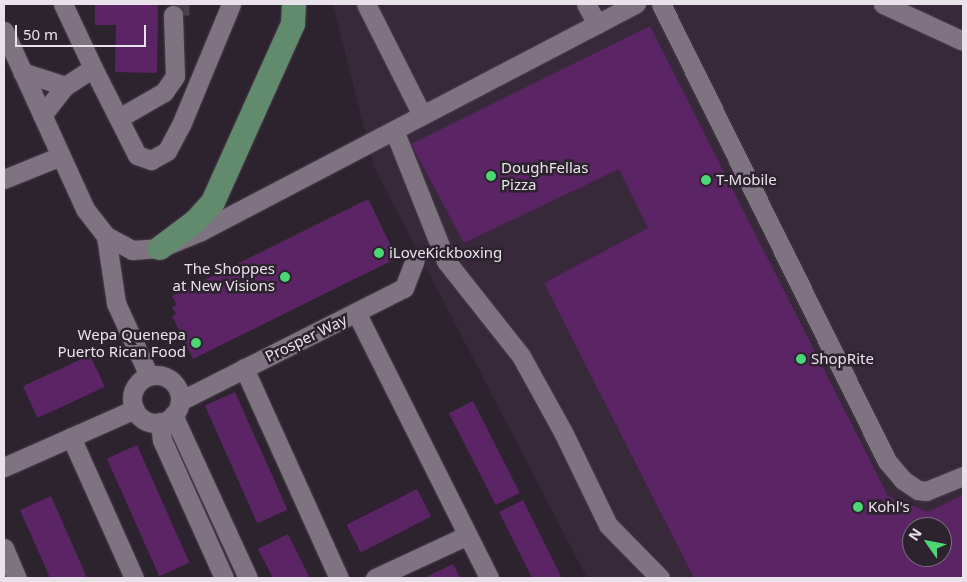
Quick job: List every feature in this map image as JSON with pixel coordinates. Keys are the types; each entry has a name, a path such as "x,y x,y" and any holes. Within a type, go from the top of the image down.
{"main road":[{"path":"160,248 196,221 213,202 293,24 294,4"}],"street":[{"path":"63,4 93,68 138,155 151,160 167,151 181,125 231,4"},
{"path":"366,4 422,115"},
{"path":"586,4 597,24"},
{"path":"4,31 85,209 106,236 132,250 160,248 394,130 636,4"},
{"path":"661,4 888,461 903,480 918,490 926,491 963,476"},
{"path":"883,4 963,42"},
{"path":"119,118 164,92 174,76 176,49 171,43 176,15"},
{"path":"42,114 65,86 93,68"},
{"path":"22,72 65,86"},
{"path":"394,130 446,261 520,356 563,432 608,525 660,578"},
{"path":"4,179 61,156"},
{"path":"106,236 116,303 149,376"},
{"name":"Prosper Way","path":"171,413 244,368 357,314 404,288 415,260"},
{"path":"357,314 489,578"},
{"path":"244,368 339,578"},
{"path":"171,413 145,420 135,409 133,393 142,379 149,376 165,376 177,387 171,413 162,440 224,578"},
{"path":"4,467 135,409"},
{"path":"171,413 248,578"},
{"path":"71,437 134,578"},
{"path":"375,578 468,534"},
{"path":"4,548 17,578"}],"shaded area":[{"path":"333,4 963,4 963,578 587,578 374,167"}],"building":[{"path":"95,4 158,4 157,73 115,72 116,25 95,25"},
{"path":"650,26 888,496 928,512 963,495 963,578 694,578 544,283 648,228 619,169 464,243 411,144"},
{"name":"The Shoppes at New Visions","path":"368,199 397,258 193,359 172,316 176,314 172,307 177,305 172,296"},
{"path":"90,355 105,387 38,418 23,386"},
{"path":"235,392 287,510 257,523 205,405"},
{"path":"473,401 520,493 496,505 449,413"},
{"path":"137,445 189,563 159,576 107,458"},
{"path":"417,489 431,517 361,552 347,525"},
{"path":"51,496 87,578 50,578 20,510"},
{"path":"523,500 562,578 532,578 499,512"},
{"path":"288,534 310,578 273,578 258,549"},
{"path":"453,564 460,578 424,578"}],"tunnel":[{"path":"180,4 180,15"}],"place":[{"name":"DoughFellas Pizza","path":"491,176"},
{"name":"T-Mobile","path":"706,180"},
{"name":"iLoveKickboxing","path":"379,253"},
{"name":"The Shoppes at New Visions","path":"285,277"},
{"name":"Wepa Quenepa Puerto Rican Food","path":"196,343"},
{"name":"ShopRite","path":"801,359"},
{"name":"Kohl's","path":"858,507"}]}
